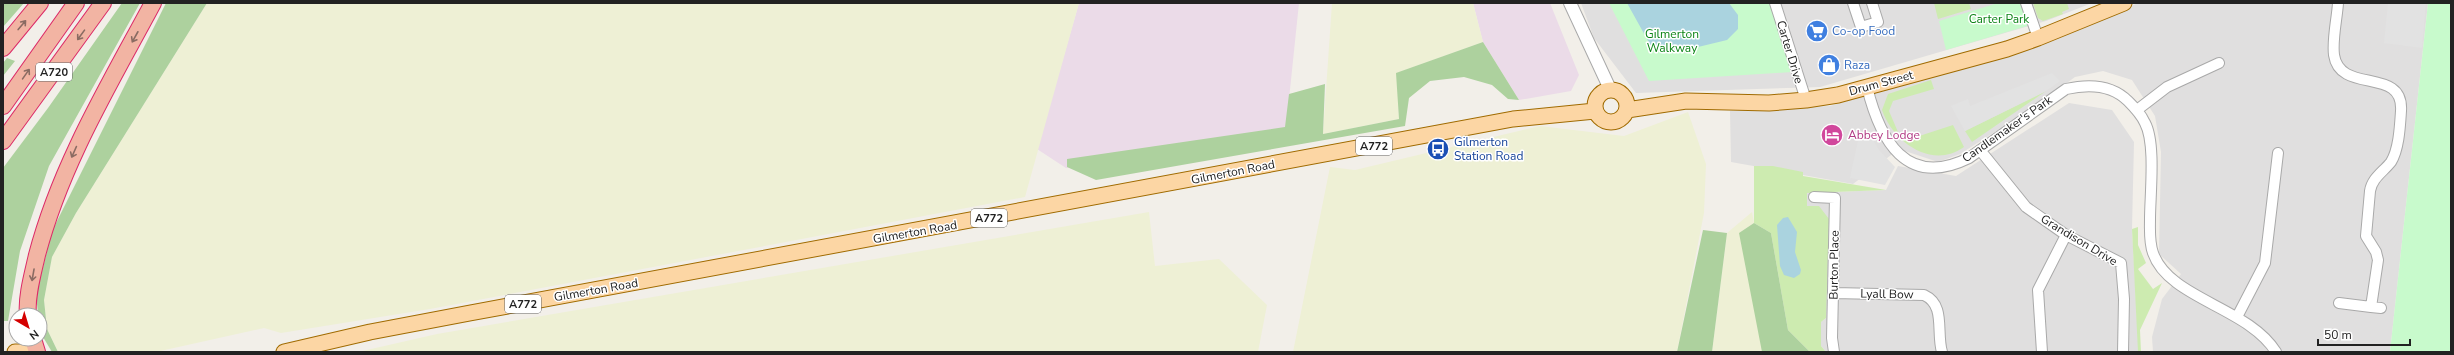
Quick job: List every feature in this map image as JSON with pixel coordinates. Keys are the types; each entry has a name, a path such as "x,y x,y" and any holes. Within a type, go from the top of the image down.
{"highway":[{"path":"3,48 40,3"},
{"name":"A720","path":"3,106 76,3"},
{"name":"A720","path":"3,141 103,3"},
{"path":"29,307 33,271 46,223 60,183 83,131 153,3"}],"main road":[{"name":"Drum Street","path":"1627,110 1686,101 1769,103 1806,100 1867,87 2038,38 2124,3"},
{"path":"1610,89 1624,96 1627,110 1621,118 1611,123 1601,119 1595,111 1597,97 1610,89"},
{"name":"Gilmerton Road","path":"284,352 370,332 470,313 1513,119 1595,111"},
{"path":"15,352 31,352"}],"street":[{"path":"1570,3 1610,89"},
{"name":"Carter Drive","path":"1775,3 1806,100"},
{"path":"1853,3 1861,27 1878,22 1872,3"},
{"path":"2026,3 2038,38"},
{"path":"2338,3 2334,55 2338,66 2350,78 2381,82 2389,86 2399,99 2401,109 2395,152 2391,161 2371,185 2370,191 2366,236 2378,260 2376,307 2339,303"},
{"path":"2137,110 2167,87 2218,63"},
{"name":"Candlemaker's Park","path":"1867,87 1880,130 1901,156 1927,167 1943,167 1955,164 1980,150 2066,89 2080,86 2109,89 2122,95 2137,110 2146,124 2150,141 2150,236 2153,253 2170,278 2260,332 2276,352"},
{"name":"Grandison Drive","path":"1980,150 2026,207 2066,235 2121,263 2124,299 2123,352"},
{"path":"2237,317 2265,263 2278,153"},
{"name":"Burton Place","path":"1814,197 1835,198 1832,338 1834,352"},
{"path":"2042,352 2038,290 2066,235"},
{"name":"Lyall Bow","path":"1834,293 1924,294 1930,298 1938,308 1938,335 1942,352"}],"shaded area":[{"path":"1079,3 1299,3 1286,128 1066,168 1037,149"},
{"path":"1473,3 1550,3 1579,75 1571,91 1519,100 1483,42"},
{"path":"1581,3 2092,3 2046,21 1820,87 1636,93 1594,38"},
{"path":"2138,3 2428,3 2390,352 2153,352 2152,337 2162,299 2181,274 2159,254 2161,152 2155,116 2132,80 2103,71 2075,77 2031,109 1960,154 1938,162 1899,149 1853,184 1731,162 1730,111 1830,106 2056,40"},
{"path":"2388,3 2426,3 2422,48 2384,43"},
{"path":"2052,73 2060,81 2046,91 1965,131 1951,106 1968,99 1970,106"},
{"path":"2069,103 2112,110 2134,142 2132,229 2139,352 1826,352 1821,346 1821,322 1826,318 1807,206 1807,193 1886,190 1898,166 1956,176"},
{"path":"1860,131 1868,132 1879,150 1895,167 1885,185 1850,178"}],"green space":[{"path":"3,3 24,3 3,27"},
{"path":"122,3 140,3 49,166 20,251 10,307 8,307 8,321 3,321 3,168 48,108"},
{"path":"166,3 207,3 76,213 52,257 44,300 45,307 37,307 36,295 52,231"},
{"path":"207,3 1079,3 1025,197 430,309 281,333 264,328 156,352 58,352 48,331 48,307 45,307 44,300 52,257 76,213"},
{"path":"1332,3 1473,3 1483,42 1397,73 1399,119 1323,134"},
{"name":"Gilmerton Walkway","path":"1609,3 1771,3 1792,72 1649,81"},
{"path":"1934,3 1969,3 1971,9 1938,19"},
{"name":"Carter Park","path":"1998,3 2022,3 2028,21 2027,26 1946,50 1939,21"},
{"path":"2033,3 2067,3 2069,9 2062,12 2063,14 2043,21 2038,18"},
{"path":"2428,3 2451,3 2451,352 2390,352"},
{"path":"1483,42 1519,100 1508,99 1492,85 1464,77 1430,81 1409,98 1405,126 1096,180 1067,167 1067,159 1285,127 1289,94 1325,84 1323,134 1399,119 1396,73"},
{"path":"7,58 15,61 3,76 3,63"},
{"path":"1931,80 1934,89 1893,101 1889,111 1898,132 1907,140 1953,125 1964,147 1952,153 1939,155 1927,154 1915,149 1904,142 1895,133 1887,122 1882,110 1888,94"},
{"path":"2046,91 1972,142 1965,131"},
{"path":"1688,112 1706,164 1704,213 1677,352 1293,352 1330,167 1355,170 1540,126 1624,136"},
{"path":"1754,166 1773,166 1803,172 1803,176 1886,190 1807,193 1807,206 1819,206 1829,219 1826,318 1821,322 1821,346 1826,352 1810,352 1788,330 1771,233 1754,223"},
{"path":"1149,212 1155,266 1219,259 1267,305 1258,352 358,352 437,334"},
{"path":"1752,212 1779,352 1712,352 1727,233"},
{"path":"1754,223 1771,233 1788,330 1810,352 1762,352 1739,233"},
{"path":"2138,227 2138,245 2146,263 2138,269 2153,289 2162,283 2140,330 2141,352 2138,352 2132,229"},
{"path":"1703,230 1727,233 1712,352 1677,352"},
{"path":"48,331 58,352 52,352 48,345"}],"water":[{"path":"1627,3 1729,3 1738,15 1738,29 1727,40 1667,53 1652,48"},
{"path":"1788,217 1797,232 1795,252 1801,270 1800,274 1794,278 1784,275 1780,266 1777,225 1783,218"}],"place":[{"name":"Co-op Food","path":"1817,31"},
{"name":"Raza","path":"1829,65"},
{"name":"Abbey Lodge","path":"1832,135"},
{"name":"Gilmerton Station Road","path":"1438,149"}]}
